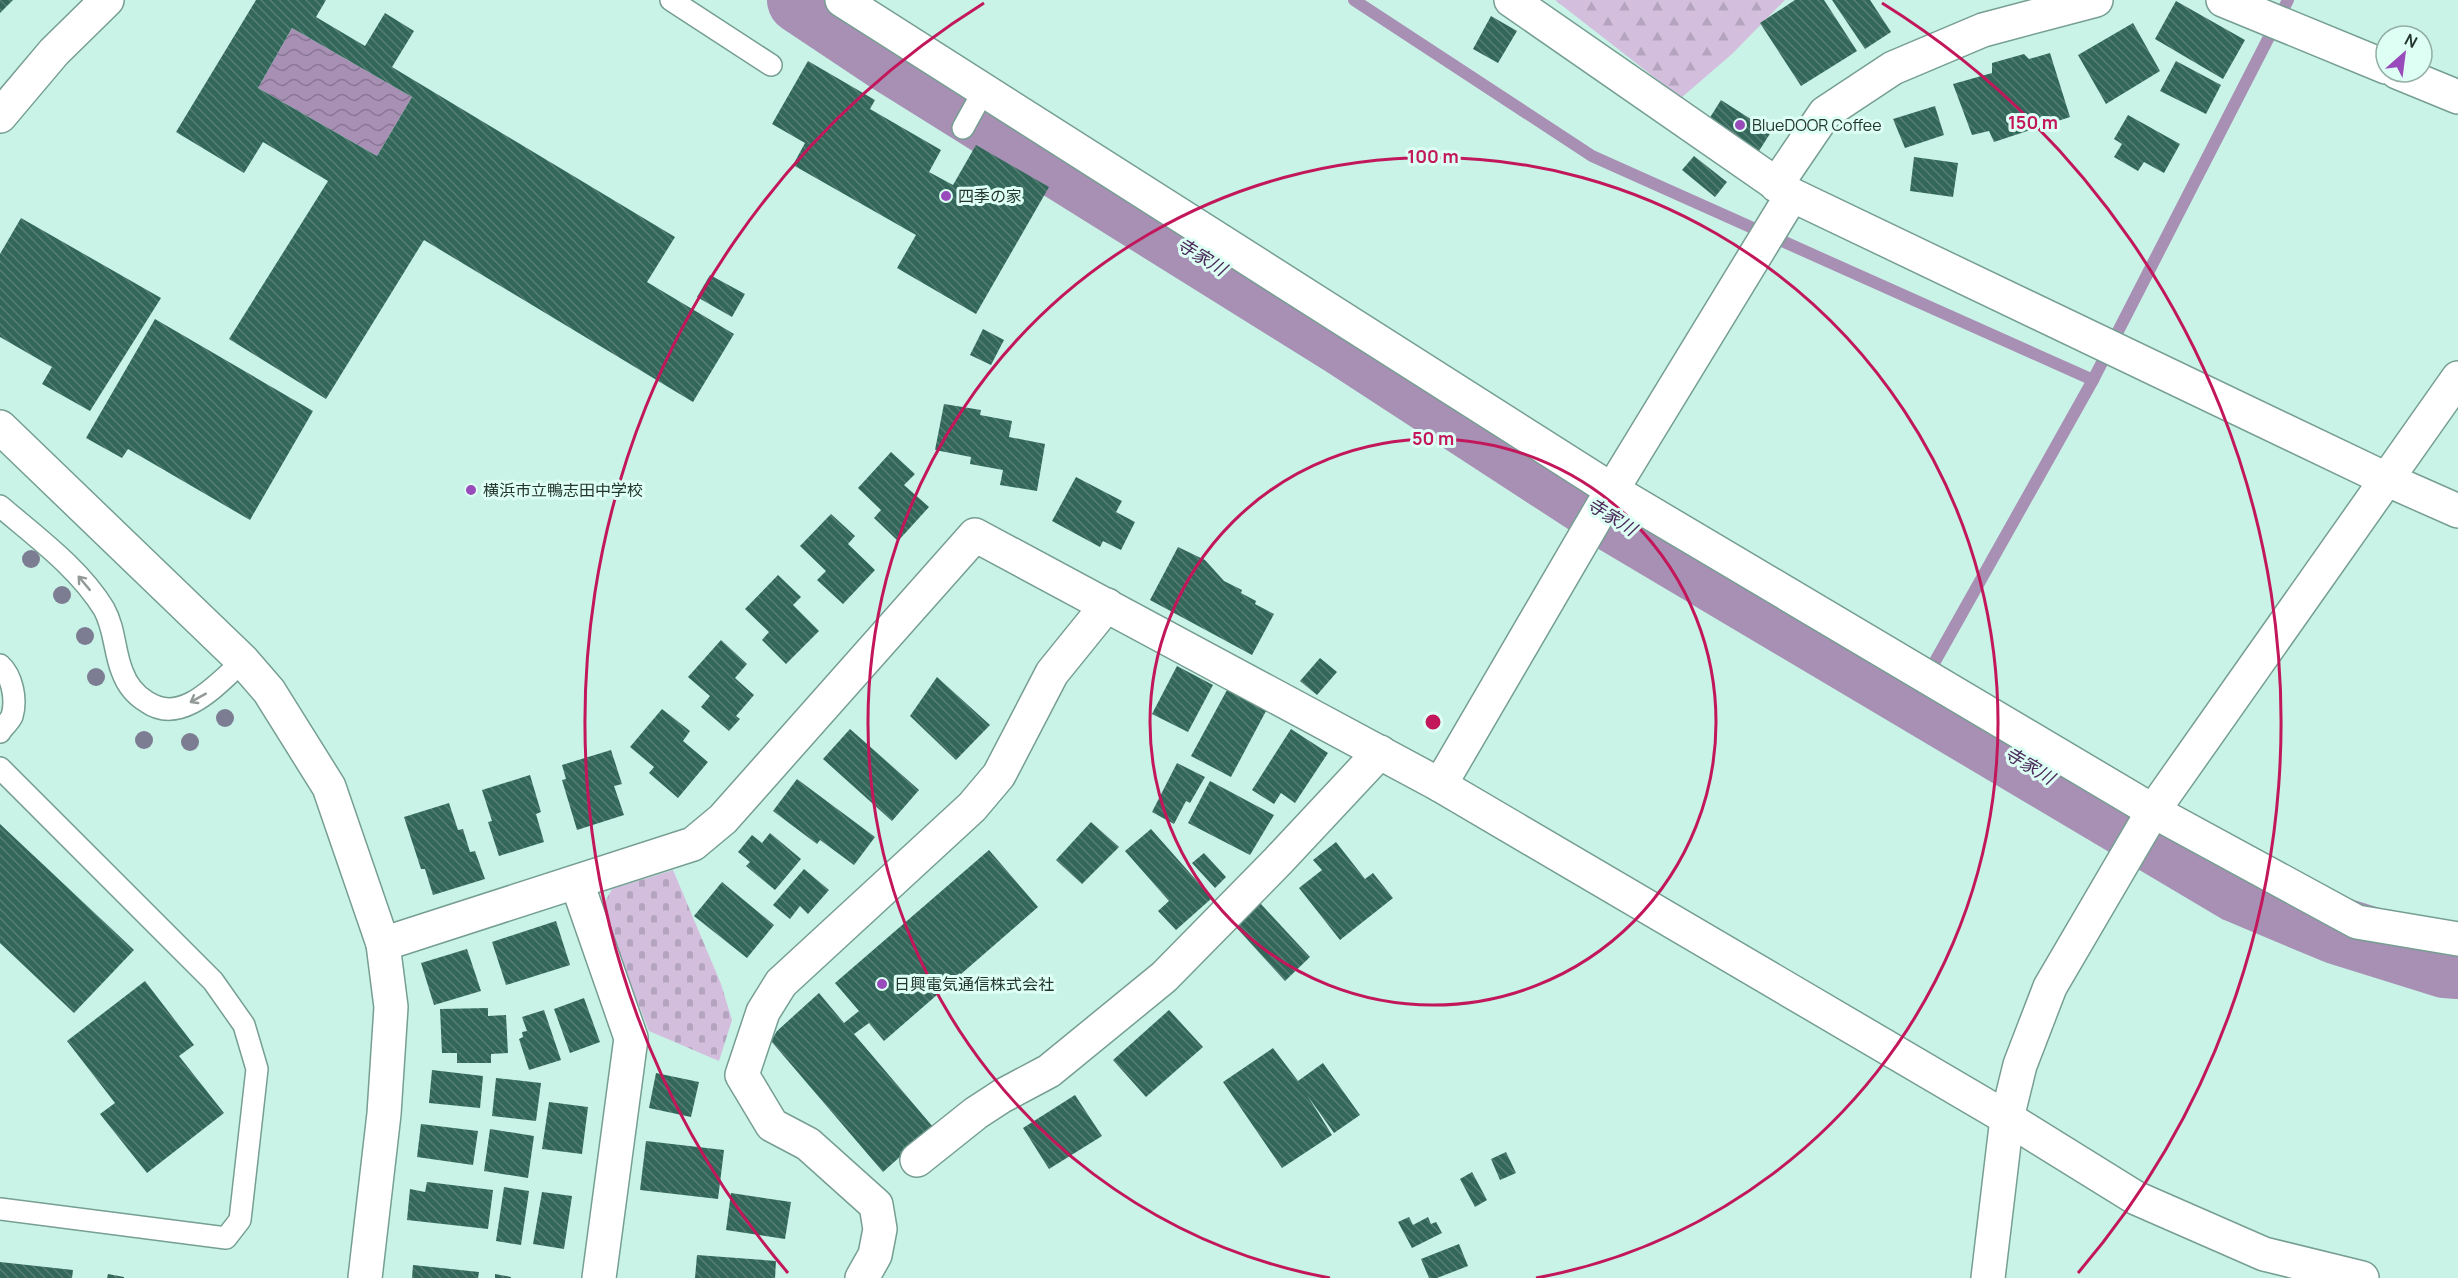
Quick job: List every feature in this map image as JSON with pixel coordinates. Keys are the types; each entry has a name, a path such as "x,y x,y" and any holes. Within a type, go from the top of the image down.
{"street":[{"path":"0,116 54,52 107,0"},
{"path":"842,0 973,110 2153,812 2357,922 2458,939"},
{"path":"1510,0 1784,190 2388,480 2458,511"},
{"path":"1440,785 1784,190 1825,113 1893,68 1983,30 2096,0"},
{"path":"2223,0 2374,62"},
{"path":"2426,84 2458,97"},
{"path":"1988,1278 2007,1118 2020,1065 2049,987 2153,812 2458,378"},
{"path":"0,427 243,661 269,691 329,787 383,944 391,1007 384,1114 365,1278"},
{"path":"383,944 693,844 723,819 975,535 1440,785 2007,1118 2136,1198 2264,1254 2362,1278"},
{"path":"862,1278 875,1255 880,1229 876,1205 808,1144 772,1125 742,1075 763,1012 781,983 972,807 999,775 1052,673 1107,605"},
{"path":"917,1160 976,1113 1049,1071 1164,978 1380,752"},
{"path":"577,883 631,1038 599,1278"}],"lane":[{"path":"671,0 771,65"},
{"path":"0,506 82,580 105,610 116,640 121,670 134,694 156,709 177,710 207,694 243,661"},
{"path":"0,665 9,673 13,688 12,716 0,732"},
{"path":"0,768 213,981 244,1025 257,1069 240,1220 226,1238 0,1209"}],"green space":[{"path":"1555,0 1785,0 1732,54 1681,98"},
{"path":"673,870 721,984 732,1020 719,1061 649,1031 601,909 612,889"}],"water":[{"path":"292,28 412,97 377,156 258,88"}],"building":[{"path":"0,0 13,0 0,13"},
{"path":"256,0 326,0 316,17 365,46 385,13 414,31 392,67 675,237 647,282 734,334 693,402 424,240 326,399 229,339 328,181 263,142 244,173 176,132","holes":["292,28 412,97 377,156 258,88"]},
{"path":"1795,0 1824,0 1857,51 1801,86 1760,23"},
{"path":"1832,0 1870,0 1891,32 1865,49"},
{"path":"2176,1 2245,40 2223,79 2155,39"},
{"path":"1491,16 1517,31 1498,63 1473,49"},
{"path":"2133,23 2160,71 2106,104 2078,55"},
{"path":"2050,53 2070,117 1994,142 1989,131 1972,135 1953,84 1992,73 1992,63 2024,54 2029,59"},
{"name":"四季の家","path":"808,61 875,100 870,109 941,150 929,172 953,185 976,145 1049,187 976,314 897,268 916,235 793,165 805,143 772,124"},
{"path":"2176,61 2221,85 2206,114 2160,91"},
{"path":"1721,100 1771,132 1759,151 1709,119"},
{"path":"1935,106 1944,135 1905,148 1893,119"},
{"path":"2128,115 2180,144 2164,173 2144,162 2138,171 2114,157 2122,144 2114,139"},
{"path":"1694,156 1727,182 1715,197 1682,170"},
{"path":"1914,157 1958,163 1953,197 1910,191"},
{"path":"21,218 161,298 90,411 42,384 52,367 0,337 0,254"},
{"path":"710,275 745,294 732,317 697,297"},
{"path":"155,319 313,411 250,520 128,449 122,458 86,438"},
{"path":"983,329 1004,340 991,365 970,355"},
{"path":"944,404 981,410 980,415 1012,421 1009,437 1045,444 1037,491 1000,485 1003,470 970,464 971,457 935,450"},
{"path":"891,452 915,474 904,485 929,507 898,541 874,518 881,510 858,488"},
{"path":"1076,477 1122,501 1116,512 1135,522 1121,550 1103,541 1100,547 1052,521"},
{"path":"831,514 855,536 848,544 875,570 843,604 817,580 826,571 800,546"},
{"path":"1178,547 1205,560 1224,581 1242,590 1241,593 1256,601 1255,604 1274,614 1252,655 1150,600"},
{"path":"778,575 801,597 793,605 819,631 786,664 762,640 769,632 745,609"},
{"path":"721,640 747,664 735,678 754,695 736,716 740,719 729,731 701,707 710,696 688,677"},
{"path":"1320,658 1337,672 1317,695 1300,681"},
{"path":"1177,666 1213,685 1188,732 1152,714"},
{"path":"937,677 990,725 956,760 910,716"},
{"path":"1227,690 1266,711 1231,777 1191,756"},
{"path":"662,709 690,731 683,741 708,762 678,798 649,773 654,767 630,747"},
{"path":"850,729 919,790 892,821 823,759"},
{"path":"1291,729 1328,753 1295,803 1281,793 1274,804 1252,790"},
{"path":"611,750 622,784 614,786 624,815 577,830 562,780 566,779 562,765"},
{"path":"1177,763 1205,777 1190,803 1186,801 1174,824 1152,812"},
{"path":"530,775 541,812 536,814 544,842 499,856 488,822 492,821 482,790"},
{"path":"797,779 875,837 854,865 820,840 817,844 773,811"},
{"path":"1210,781 1274,815 1250,855 1188,823"},
{"path":"449,803 458,830 463,829 470,852 475,851 485,879 433,895 425,869 421,869 404,817"},
{"path":"1091,822 1119,847 1082,884 1056,860"},
{"path":"0,824 134,950 74,1013 0,943"},
{"path":"1151,829 1212,898 1176,930 1158,911 1169,901 1125,851"},
{"path":"770,833 801,859 775,890 746,866 750,862 738,852 752,835 762,843"},
{"path":"1336,842 1365,879 1373,873 1393,898 1340,940 1299,888 1322,870 1313,860"},
{"path":"989,850 1038,907 884,1041 869,1023 854,1034 933,1127 883,1172 771,1041 777,1031 819,993 844,1023 859,1011 835,983"},
{"path":"1204,853 1226,877 1215,888 1192,863"},
{"path":"804,869 829,890 808,914 800,906 790,919 773,905"},
{"path":"722,882 774,925 747,958 694,916"},
{"path":"1260,903 1310,957 1285,981 1235,926"},
{"path":"556,921 570,965 506,985 492,942"},
{"path":"467,949 481,991 434,1005 421,963"},
{"path":"145,981 194,1045 179,1056 224,1113 147,1173 100,1114 115,1103 67,1041"},
{"path":"584,998 600,1042 570,1053 554,1009"},
{"path":"488,1008 488,1016 506,1015 508,1053 491,1054 491,1063 457,1063 457,1053 442,1053 440,1009"},
{"path":"544,1010 561,1060 529,1070 519,1039 523,1037 522,1032 527,1031 522,1017"},
{"path":"1169,1010 1203,1047 1146,1097 1113,1060"},
{"path":"1273,1048 1298,1081 1323,1063 1360,1115 1334,1133 1307,1095 1332,1135 1282,1168 1223,1082"},
{"path":"432,1070 483,1076 480,1108 429,1103"},
{"path":"656,1073 699,1082 691,1117 649,1108"},
{"path":"496,1078 541,1083 536,1121 492,1116"},
{"path":"1075,1095 1102,1136 1049,1169 1023,1128"},
{"path":"549,1102 588,1107 582,1154 542,1149"},
{"path":"421,1124 478,1131 473,1165 417,1157"},
{"path":"490,1129 534,1136 528,1178 484,1171"},
{"path":"646,1141 724,1150 718,1199 640,1190"},
{"path":"1506,1152 1516,1173 1500,1180 1491,1159"},
{"path":"1472,1172 1487,1200 1475,1207 1460,1179"},
{"path":"427,1182 493,1190 488,1229 407,1220 410,1189 425,1192"},
{"path":"504,1187 529,1191 521,1245 496,1241"},
{"path":"542,1192 572,1196 564,1249 533,1244"},
{"path":"731,1193 791,1202 785,1239 726,1230"},
{"path":"1409,1217 1413,1225 1428,1217 1431,1224 1436,1222 1442,1233 1412,1248 1398,1222"},
{"path":"1459,1244 1468,1266 1437,1278 1429,1278 1421,1259"},
{"path":"697,1255 776,1261 775,1278 695,1278"},
{"path":"0,1262 73,1270 72,1278 0,1278"},
{"path":"413,1265 479,1272 478,1278 412,1278"},
{"path":"108,1274 124,1277 124,1278 107,1278"},
{"path":"495,1274 511,1277 511,1278 495,1278"}],"waterway":[{"name":"寺家川","path":"801,0 891,60 1343,342 1618,521 2238,889 2336,930 2445,964 2458,965"},
{"path":"1354,0 1592,156 2093,380"},
{"path":"1915,697 2093,380 2288,0"}],"place":[{"name":"BlueDOOR Coffee","path":"1740,125"},
{"name":"四季の家","path":"946,196"},
{"name":"横浜市立鴨志田中学校","path":"471,490"},
{"name":"日興電気通信株式会社","path":"882,984"}]}
